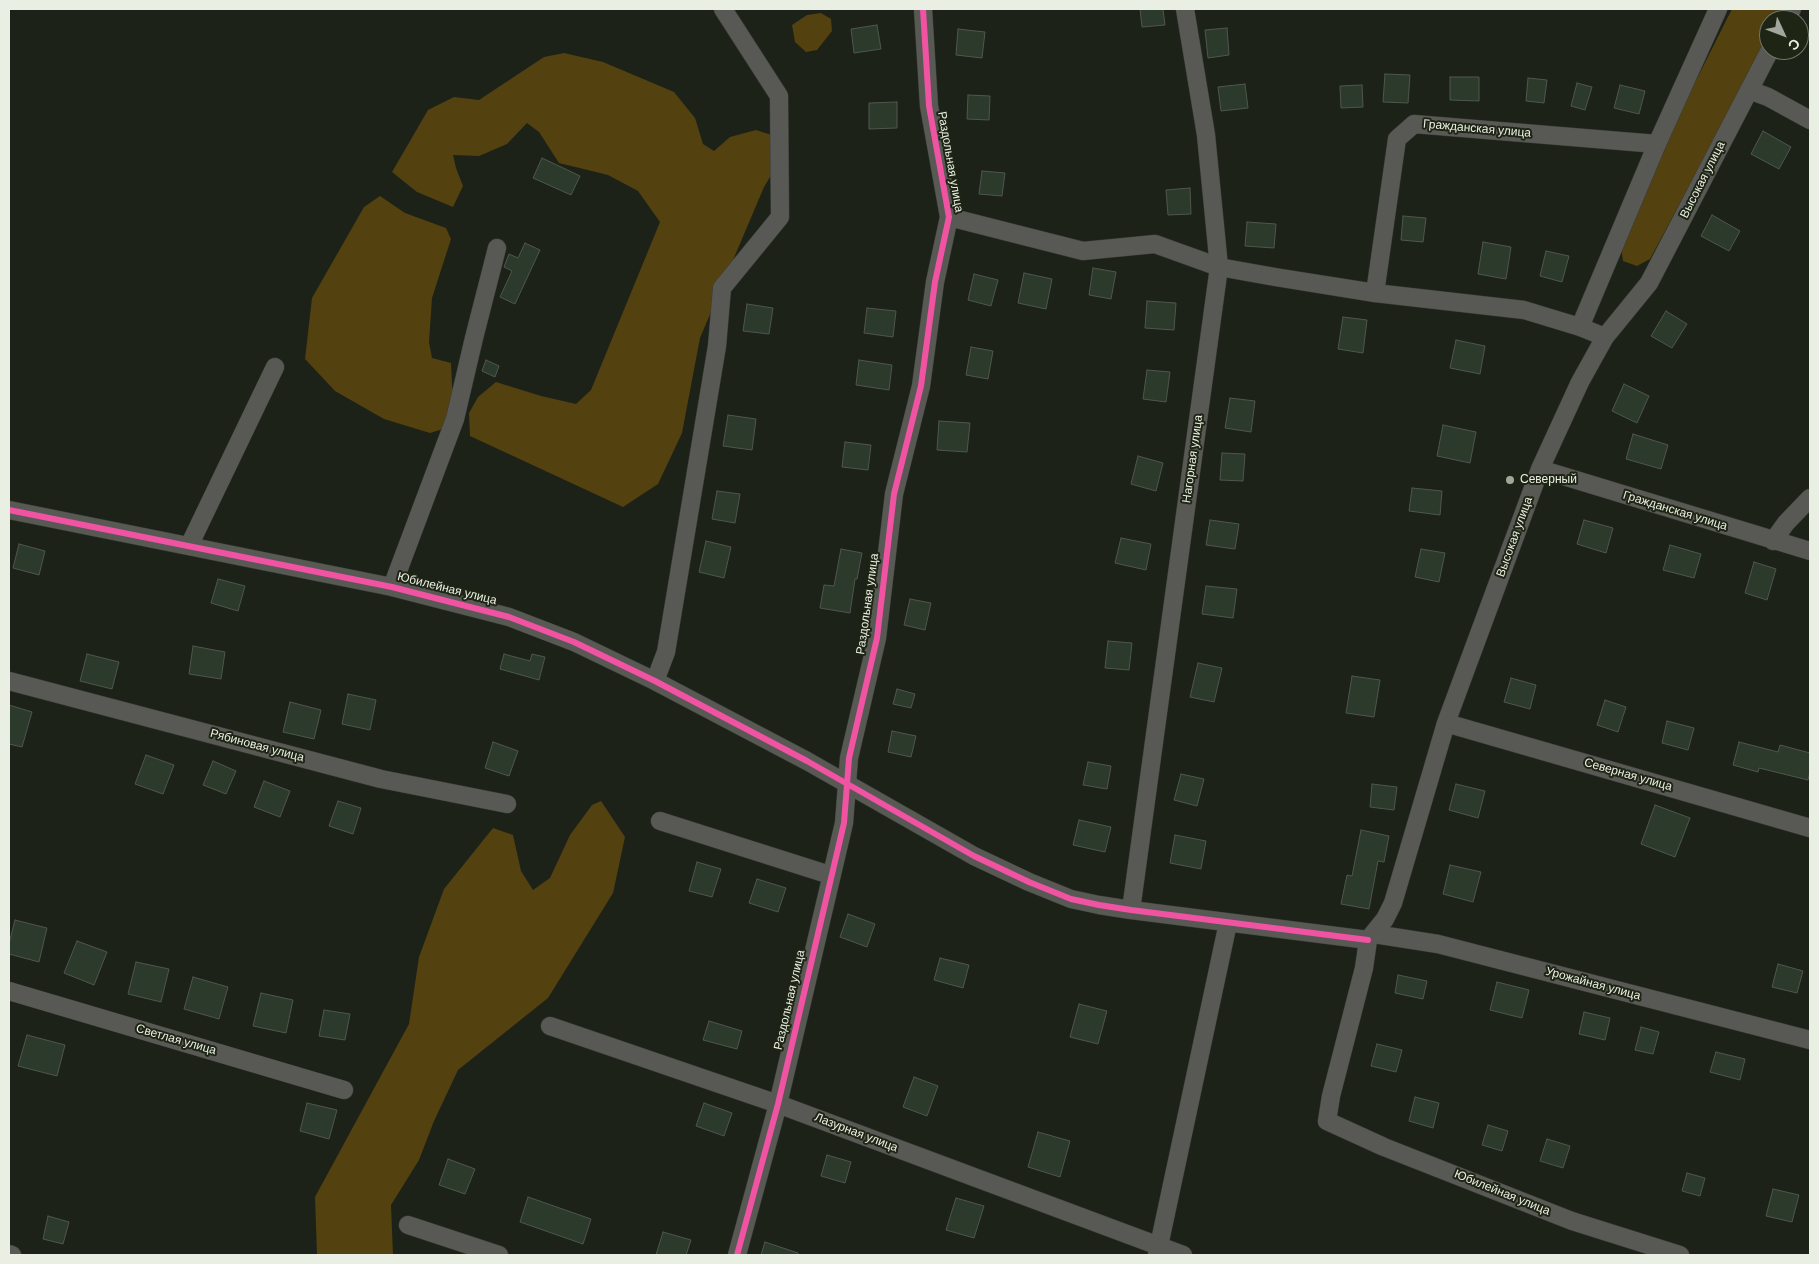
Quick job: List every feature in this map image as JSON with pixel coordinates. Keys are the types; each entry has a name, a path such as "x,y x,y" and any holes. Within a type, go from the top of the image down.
{"street":[{"path":"655,681 666,652 717,346 722,288 780,217 779,96 723,9"},
{"name":"Раздольная улица","path":"737,1255 778,1104 830,875 844,823 849,758 877,638 894,494 921,386 935,282 949,217 930,106 923,9"},
{"name":"Нагорная улица","path":"1132,910 1219,267 1206,135 1185,9"},
{"path":"1580,327 1657,144 1718,9"},
{"name":"Высокая улица","path":"1371,937 1394,903 1446,723 1540,469 1580,382 1605,337 1649,283 1765,60"},
{"path":"1749,90 1768,97 1810,120"},
{"name":"Гражданская улица","path":"1374,293 1397,139 1414,124 1657,144"},
{"path":"949,217 1083,251 1155,244 1219,267 1374,293 1524,310 1580,327 1605,337"},
{"path":"392,587 455,419 497,248"},
{"path":"189,546 275,367"},
{"name":"Гражданская улица","path":"1540,469 1810,551"},
{"path":"1773,541 1786,523 1810,498"},
{"name":"Юбилейная улица","path":"9,510 392,587 509,616 574,642 655,681 807,761 974,856 1028,882 1071,898 1132,910"},
{"name":"Рябиновая улица","path":"9,681 381,779 507,804"},
{"name":"Северная улица","path":"1446,723 1810,828"},
{"path":"660,820 830,875"},
{"name":"Урожайная улица","path":"1132,910 1228,923 1438,944 1810,1040"},
{"path":"1158,1251 1228,923"},
{"name":"Юбилейная улица","path":"1371,937 1330,1096 1327,1121 1384,1147 1572,1220 1680,1255"},
{"name":"Светлая улица","path":"9,991 344,1090"},
{"name":"Лазурная улица","path":"550,1026 778,1104 1158,1251 1183,1255"},
{"path":"408,1225 499,1255"}],"shaded area":[{"path":"1732,9 1785,9 1759,10 1759,57 1650,259 1637,266 1623,261 1619,233"},
{"path":"821,13 831,19 832,31 817,50 806,52 795,42 792,25 807,15"},
{"path":"564,53 603,62 674,92 695,118 703,144 714,151 730,137 756,130 787,140 786,150 764,187 700,338 682,433 658,484 623,507 470,436 469,413 478,397 496,382 541,396 576,404 591,390 660,222 638,191 608,175 559,163 539,132 527,123 507,144 479,156 453,155 463,186 453,207 417,192 392,172 428,110 454,97 479,100 544,57"},
{"path":"380,196 405,213 446,228 451,239 432,298 429,342 432,358 451,363 453,405 443,429 430,433 384,419 335,391 305,359 312,298 364,207"},
{"path":"601,801 625,837 613,893 548,998 458,1070 434,1121 419,1160 391,1205 393,1255 317,1255 315,1197 409,1024 419,957 444,889 493,828 513,835 521,871 533,890 550,878 570,835 592,805"}],"building":[{"path":"1140,9 1163,9 1165,25 1142,27"},
{"path":"877,25 881,49 854,53 851,29"},
{"path":"1227,28 1229,55 1208,58 1205,30"},
{"path":"958,29 985,32 982,58 956,55"},
{"path":"1385,74 1410,75 1408,103 1383,102"},
{"path":"1450,77 1479,77 1479,101 1450,100"},
{"path":"1528,78 1547,80 1544,103 1526,101"},
{"path":"1577,83 1592,87 1585,110 1571,106"},
{"path":"1245,84 1248,108 1221,111 1218,87"},
{"path":"1362,85 1363,107 1341,108 1340,86"},
{"path":"1620,85 1645,91 1639,114 1614,108"},
{"path":"968,95 990,96 989,120 967,119"},
{"path":"897,102 897,128 869,129 869,103"},
{"path":"1763,131 1791,147 1779,169 1751,154"},
{"path":"542,158 580,176 571,195 533,178"},
{"path":"982,171 1005,173 1002,196 979,194"},
{"path":"1190,188 1191,214 1168,215 1166,190"},
{"path":"1712,215 1740,231 1729,251 1701,236"},
{"path":"1403,216 1426,218 1423,242 1401,240"},
{"path":"1247,222 1276,224 1274,248 1245,246"},
{"path":"1483,242 1511,247 1506,279 1478,274"},
{"path":"525,243 540,250 515,304 500,297 512,271 504,267 509,254 518,258"},
{"path":"1546,251 1569,256 1562,282 1540,276"},
{"path":"1093,268 1116,272 1111,299 1089,295"},
{"path":"1024,273 1052,279 1046,309 1018,303"},
{"path":"974,274 998,280 991,306 968,300"},
{"path":"1147,301 1176,303 1174,330 1145,328"},
{"path":"747,304 773,308 769,334 743,331"},
{"path":"867,308 896,311 893,337 864,333"},
{"path":"1666,311 1687,324 1672,348 1651,336"},
{"path":"1343,317 1367,320 1363,353 1338,349"},
{"path":"1456,340 1485,346 1480,374 1450,368"},
{"path":"971,347 993,351 988,379 966,375"},
{"path":"486,360 499,366 495,377 482,371"},
{"path":"859,360 892,365 889,390 856,385"},
{"path":"1147,370 1170,372 1166,402 1143,399"},
{"path":"1624,384 1649,396 1637,423 1612,411"},
{"path":"1230,398 1255,401 1251,432 1225,428"},
{"path":"728,415 756,419 752,450 723,446"},
{"path":"939,421 970,423 967,452 937,450"},
{"path":"1443,425 1476,432 1470,463 1437,456"},
{"path":"1633,434 1668,445 1661,469 1626,459"},
{"path":"845,442 871,445 868,470 842,467"},
{"path":"1222,453 1245,454 1243,481 1220,480"},
{"path":"1138,456 1163,463 1156,491 1131,484"},
{"path":"1412,488 1442,491 1440,515 1409,511"},
{"path":"717,491 740,494 735,523 712,519"},
{"path":"1210,520 1239,524 1235,549 1206,545"},
{"path":"1584,520 1613,528 1606,553 1577,544"},
{"path":"1121,538 1151,544 1146,570 1115,563"},
{"path":"706,541 731,547 724,578 699,572"},
{"path":"19,544 45,551 39,575 13,568"},
{"path":"1670,545 1701,554 1694,578 1663,570"},
{"path":"841,549 862,553 857,579 855,579 850,613 820,608 824,585 834,586"},
{"path":"1421,549 1445,553 1439,582 1415,577"},
{"path":"1754,562 1776,569 1767,600 1745,593"},
{"path":"218,579 245,586 238,611 211,603"},
{"path":"1206,586 1237,589 1233,618 1202,614"},
{"path":"910,599 931,603 925,630 904,625"},
{"path":"1108,641 1132,643 1129,670 1105,668"},
{"path":"193,646 225,652 221,679 189,674"},
{"path":"87,654 119,662 112,689 80,681"},
{"path":"504,654 530,661 532,654 545,657 539,680 500,669"},
{"path":"1198,663 1222,668 1214,702 1190,697"},
{"path":"1352,676 1380,680 1374,717 1346,713"},
{"path":"1511,678 1536,685 1530,709 1504,702"},
{"path":"897,689 915,694 911,708 893,704"},
{"path":"348,694 376,700 370,730 342,724"},
{"path":"1605,700 1626,707 1618,732 1597,725"},
{"path":"290,702 321,710 314,739 283,732"},
{"path":"9,705 32,712 22,747 9,744"},
{"path":"1667,721 1694,728 1688,750 1662,743"},
{"path":"892,731 916,736 911,757 888,752"},
{"path":"493,742 518,751 509,776 485,768"},
{"path":"1739,742 1778,752 1780,745 1810,753 1808,780 1759,768 1758,772 1733,765"},
{"path":"146,755 174,765 163,794 135,784"},
{"path":"213,761 236,771 226,794 203,785"},
{"path":"1088,762 1111,766 1107,789 1083,785"},
{"path":"1181,774 1204,779 1197,806 1174,800"},
{"path":"264,781 290,791 280,817 254,807"},
{"path":"1372,784 1397,787 1394,810 1370,807"},
{"path":"1456,784 1485,791 1478,818 1449,810"},
{"path":"338,801 361,808 353,834 329,826"},
{"path":"1655,805 1690,818 1675,857 1641,844"},
{"path":"1079,820 1111,827 1105,852 1073,845"},
{"path":"1361,830 1389,836 1384,862 1378,861 1369,909 1341,904 1347,875 1352,876"},
{"path":"1175,835 1206,841 1201,869 1170,863"},
{"path":"697,862 721,869 712,897 689,891"},
{"path":"1450,865 1481,872 1473,902 1443,894"},
{"path":"757,879 786,888 778,912 749,903"},
{"path":"848,914 875,924 867,947 840,937"},
{"path":"15,920 47,928 39,962 9,954 9,944"},
{"path":"77,941 107,952 94,985 64,973"},
{"path":"940,958 969,965 963,988 934,980"},
{"path":"136,962 169,969 161,1002 128,994"},
{"path":"1778,964 1803,971 1797,993 1772,987"},
{"path":"1398,975 1427,981 1423,999 1395,993"},
{"path":"193,977 228,987 219,1019 184,1009"},
{"path":"1497,982 1529,990 1522,1018 1490,1010"},
{"path":"261,993 293,1000 286,1033 253,1026"},
{"path":"1079,1004 1107,1011 1098,1044 1070,1037"},
{"path":"324,1010 350,1014 345,1040 319,1036"},
{"path":"1584,1012 1610,1018 1605,1040 1579,1034"},
{"path":"709,1021 742,1031 737,1049 703,1040"},
{"path":"1641,1027 1659,1032 1653,1054 1635,1050"},
{"path":"27,1035 65,1045 57,1076 18,1066"},
{"path":"1377,1044 1402,1050 1396,1072 1371,1066"},
{"path":"1716,1052 1745,1059 1740,1080 1710,1072"},
{"path":"914,1077 938,1086 927,1116 903,1107"},
{"path":"1415,1097 1439,1103 1433,1128 1409,1121"},
{"path":"307,1103 337,1110 329,1139 300,1131"},
{"path":"704,1103 732,1113 724,1136 696,1126"},
{"path":"1488,1125 1508,1131 1502,1151 1482,1145"},
{"path":"1038,1132 1070,1141 1060,1177 1028,1167"},
{"path":"1547,1139 1570,1146 1563,1168 1540,1161"},
{"path":"827,1155 851,1162 845,1183 821,1176"},
{"path":"448,1159 475,1169 465,1194 439,1185"},
{"path":"1687,1173 1705,1178 1700,1196 1682,1191"},
{"path":"1773,1189 1799,1195 1792,1222 1766,1216"},
{"path":"528,1197 591,1219 583,1244 520,1222"},
{"path":"956,1198 984,1206 974,1238 946,1230"},
{"path":"48,1216 69,1222 63,1244 43,1239"},
{"path":"663,1232 691,1240 686,1255 656,1255"},
{"path":"765,1242 798,1253 798,1255 761,1255"}],"cycle path":[{"path":"737,1255 778,1104 844,823 849,758 877,638 894,494 921,386 935,282 949,217 929,106 923,9"},
{"path":"9,510 392,587 509,617 574,642 655,681 807,761 974,856 1071,899 1131,910 1368,940"}],"place":[{"name":"Северный","path":"1510,480"}]}
